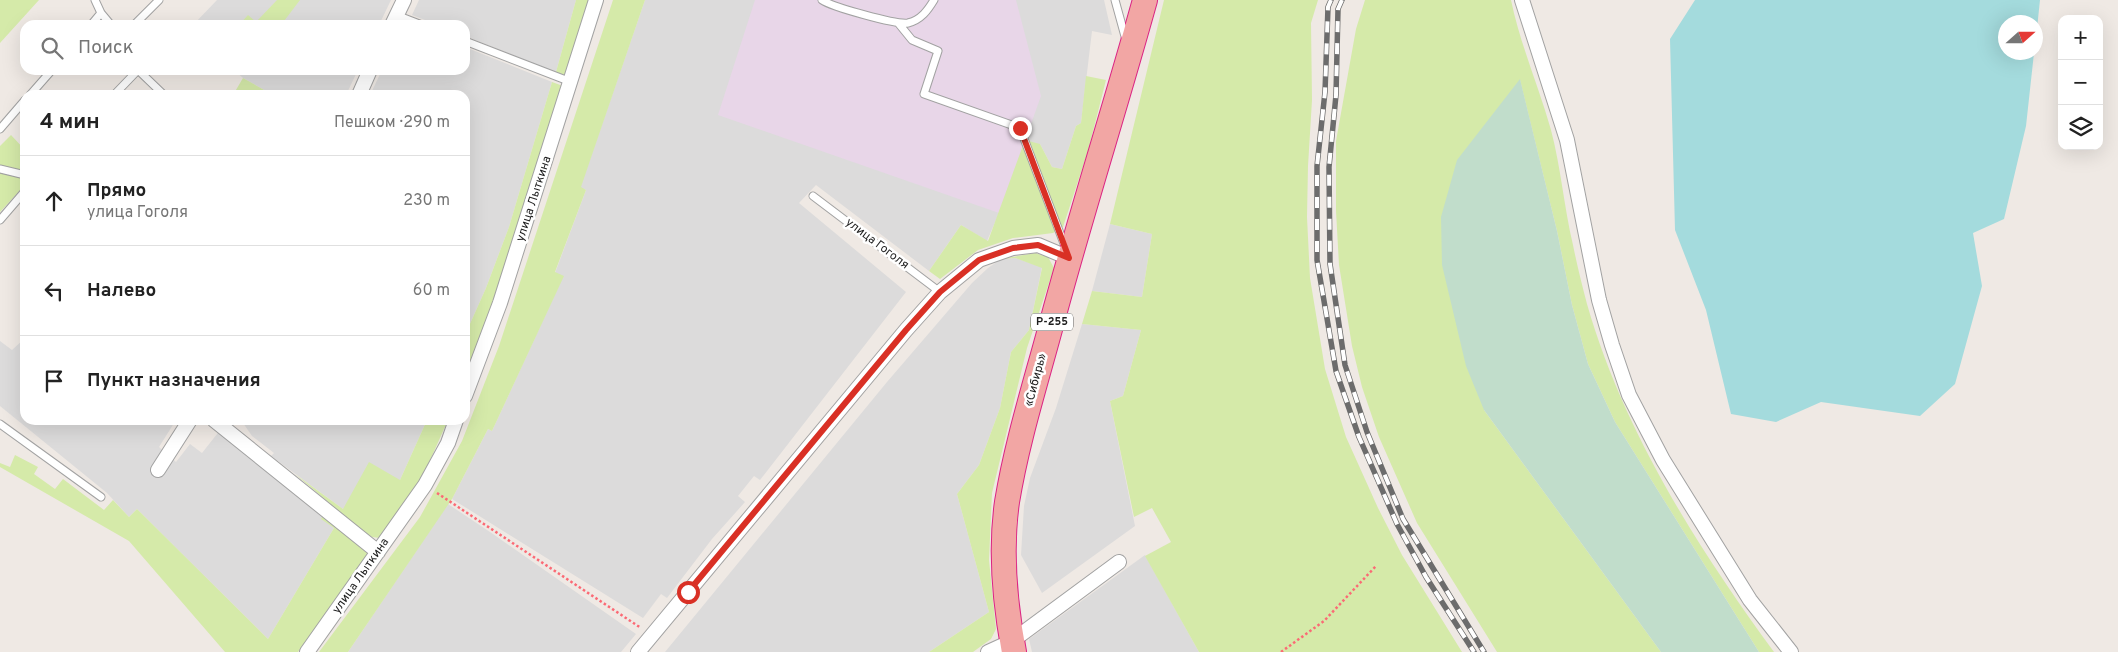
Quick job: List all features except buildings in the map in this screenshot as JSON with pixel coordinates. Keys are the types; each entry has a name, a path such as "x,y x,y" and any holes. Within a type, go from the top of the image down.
{"highway":[{"name":"«Сибирь»","path":"1013,647 1004,553 1007,503 1018,449 1069,258 1145,0"}],"street":[{"path":"394,20 404,0"},
{"name":"улица Лыткина","path":"470,383 500,303 596,0"},
{"path":"1522,0 1566,140 1598,300 1629,395 1663,460 1745,592 1791,652"},
{"path":"361,90 368,75"},
{"path":"638,652 906,330 940,292 979,260 1013,248 1038,245 1069,258"},
{"path":"158,470 187,425"},
{"path":"220,425 378,552"},
{"name":"улица Лыткина","path":"306,652 425,485 448,443 454,425"},
{"path":"988,652 1013,647 1119,562"}],"lane":[{"path":"95,0 107,20"},
{"path":"139,20 159,0"},
{"path":"822,0 899,24 918,19 927,12 934,0"},
{"path":"1115,0 1130,55"},
{"path":"95,20 101,13"},
{"path":"899,24 912,40 938,51 924,94 1020,128 1069,258"},
{"path":"470,43 571,82"},
{"path":"34,90 48,75"},
{"path":"119,90 133,75"},
{"path":"143,75 159,90"},
{"path":"0,129 20,106"},
{"path":"0,169 20,174"},
{"name":"улица Гоголя","path":"813,196 940,292"},
{"path":"0,220 20,197"},
{"path":"0,424 101,497"}],"path":[{"path":"425,485 652,635"},
{"path":"1281,652 1324,621 1376,566"}],"shaded area":[{"path":"217,0 391,0 381,20 198,20"},
{"path":"419,0 576,0 556,72 470,38 470,20 425,20 412,15"},
{"path":"645,0 1104,0 1112,35 1092,31 1081,123 1076,126 1062,169 1052,167 1040,144 999,213 987,241 961,225 929,271 816,185 799,203 906,292 760,480 754,476 738,496 745,502 712,539 667,598 661,594 643,618 452,499 488,429 492,431 563,277 555,273 586,190 580,188"},
{"path":"755,0 1016,0 1041,96 999,213 718,115"},
{"path":"470,49 552,82 509,227 470,324 470,90 372,90 380,75 470,75"},
{"path":"240,75 356,75 348,90 264,90"},
{"path":"1110,224 1152,234 1142,297 1092,291"},
{"path":"1015,258 1042,267 1029,330 1011,352 1000,408 979,465 957,494 989,612 929,652 665,652 887,382 972,283 1001,259"},
{"path":"1082,324 1141,330 1123,396 1110,401 1135,526 1042,593 1021,555 1024,506 1030,478 1056,408"},
{"path":"0,341 12,350 20,343 20,422 0,406"},
{"path":"23,425 173,425 159,447 176,462 190,444 202,453 221,429 324,513 334,528 268,639 137,509 129,517 107,493"},
{"path":"244,425 425,425 400,480 343,509 271,456 274,453 252,436"},
{"path":"448,504 636,634 621,652 348,652"},
{"path":"1145,555 1199,652 1032,652 1029,639"}],"green space":[{"path":"0,0 39,0 20,20 0,43"},
{"path":"277,0 300,0 285,20 258,20"},
{"path":"576,0 590,0 567,76 556,72"},
{"path":"613,0 645,0 581,187 586,190 555,272 564,276 492,431 488,429 452,499 348,652 319,652 420,517 462,441 468,425 470,425 470,420 499,346"},
{"path":"1164,0 1318,0 1311,23 1312,100 1307,217 1310,278 1325,369 1346,437 1378,508 1402,555 1462,652 1199,652 1145,556 1171,542 1152,508 1134,517 1110,401 1123,396 1141,330 1082,324 1092,291 1142,297 1152,234 1110,224"},
{"path":"1365,0 1511,0 1519,33 1551,130 1578,267 1587,304 1602,351 1642,442 1665,486 1717,571 1774,652 1759,652 1615,422 1588,364 1572,305 1557,231 1520,80 1484,410 1661,652 1497,652 1417,523 1379,437 1362,387 1352,346 1339,265 1336,211 1336,141 1356,29"},
{"path":"248,15 254,20 244,20"},
{"path":"1086,76 1106,80 1088,151 1063,227 1053,233 1013,238 978,250 940,279 929,271 961,225 988,241 1025,140 1040,144 1052,167 1062,169 1076,126 1081,123"},
{"path":"243,78 264,90 236,90"},
{"path":"1520,79 1557,231 1572,305 1588,364 1615,422 1759,652 1661,652 1484,410 1466,366 1442,265 1441,217 1457,160"},
{"path":"552,82 563,86 493,305 470,366 470,324 509,227"},
{"path":"11,135 20,145 20,190 0,212 0,146"},
{"path":"1035,253 1048,257 1054,268 1027,348 992,493 989,560 996,629 991,639 973,652 929,652 989,612 957,494 979,465 1000,408 1011,352 1029,330 1042,268 1015,258 1001,259"},
{"path":"425,425 446,425 419,485 380,538 372,537 365,533 295,474 343,509 369,462 400,480"},
{"path":"15,455 38,467 34,474 55,489 63,479 104,510 113,500 129,517 137,509 268,639 334,528 321,519 324,513 370,553 298,652 225,652 129,541 0,467 0,463 10,467"}],"water":[{"path":"1695,0 2040,0 2038,15 1998,15 1998,60 2033,60 2026,126 2004,219 1973,233 1982,286 1955,384 1920,416 1821,402 1776,422 1731,414 1706,310 1675,230 1670,39"}],"railway":[{"path":"1331,0 1328,7 1325,92 1317,166 1317,260 1336,371 1359,437 1397,524 1426,577 1474,652"},
{"path":"1342,0 1338,9 1336,95 1329,167 1330,264 1345,365 1367,432 1403,519 1484,652"}],"route":[{"path":"688,592 906,330 940,292 979,260 1013,248 1038,245 1069,258 1020,128"}]}
